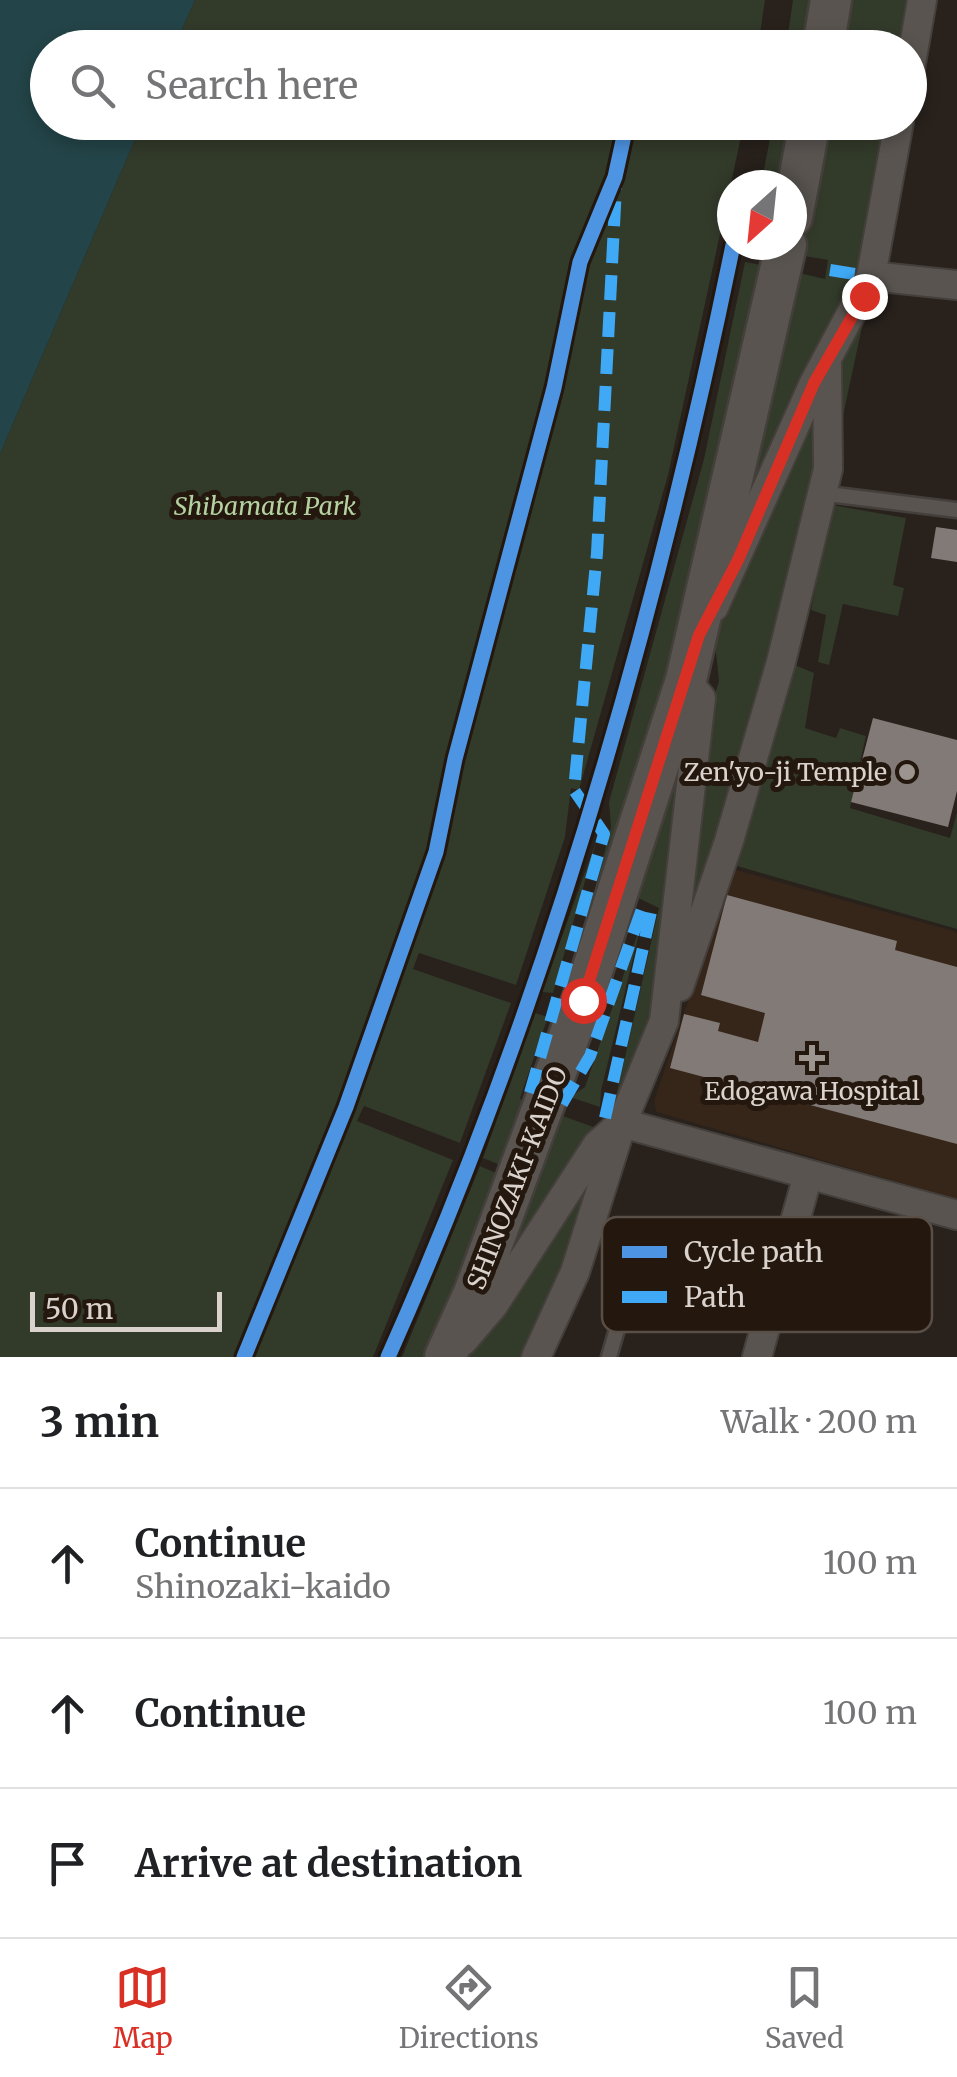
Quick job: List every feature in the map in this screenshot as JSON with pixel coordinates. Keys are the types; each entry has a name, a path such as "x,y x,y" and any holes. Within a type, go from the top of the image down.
{"main road":[{"path":"826,30 831,0"},
{"path":"801,170 807,140"},
{"name":"SHINOZAKI-KAIDO","path":"447,1357 583,1000 686,680 783,260"}],"street":[{"path":"917,30 922,0"},
{"path":"699,635 738,560 814,383 872,276 896,140"},
{"path":"872,276 957,285"},
{"path":"536,1357 575,1272 622,1123 683,980 729,841 780,662 829,452 827,365"},
{"path":"664,1021 701,698 686,680"},
{"path":"447,1357 493,1306 597,1145 622,1123"},
{"path":"622,1123 957,1216"},
{"path":"796,1217 808,1175"},
{"path":"757,1357 764,1332"}],"lane":[{"path":"820,493 957,510"},
{"path":"609,1357 616,1332"}],"shaded area":[{"name":"Edogawa Hospital","path":"733,869 957,932 957,1199 656,1112 654,1101"}],"green space":[{"path":"195,0 765,0 761,30 182,30"},
{"path":"793,0 816,0 810,30 789,30"},
{"path":"844,0 910,0 904,30 839,30"},
{"name":"Shibamata Park","path":"135,140 740,140 734,170 717,170 717,248 668,475 579,790 571,788 565,837 516,985 419,953 413,969 511,1003 460,1143 364,1106 357,1121 453,1160 373,1357 0,1357 0,454"},
{"path":"770,140 791,140 785,170 764,170"},
{"path":"820,140 884,140 861,269 847,267 847,278 861,282 736,541 795,272 825,279 828,260 807,256 807,211"},
{"path":"745,262 767,266 663,692 575,965 611,827 609,802 704,459"},
{"path":"868,299 841,425 836,365"},
{"path":"821,385 822,459 774,654 678,969 704,730 719,681 714,634"},
{"path":"832,505 906,518 893,585 904,588 898,616 843,604 829,665 818,662 826,615 811,610"},
{"path":"795,665 814,673 805,728 836,738 840,728 866,736 850,808 950,838 957,812 957,929 737,866"},
{"path":"688,721 662,909 654,1026 615,1101 659,908 638,898 635,891"},
{"path":"597,839 553,993 542,992"},
{"path":"642,921 600,1107 570,1097 585,1087"},
{"path":"535,1013 548,1017 520,1098 525,1105 500,1165 483,1158"},
{"path":"563,1116 596,1128 500,1278"},
{"path":"599,1152 584,1214 527,1357 468,1357"},
{"path":"480,1166 498,1174 425,1357 402,1357"}],"water":[{"path":"0,0 195,0 182,30 30,30 30,140 135,140 0,454"}],"building":[{"path":"936,527 957,530 957,562 931,558"},
{"path":"873,718 957,740 957,791 948,827 851,802"},
{"name":"Edogawa Hospital","path":"727,895 897,941 895,950 957,967 957,1144 670,1068 684,1014 720,1023 718,1031 758,1042 765,1013 701,995"}],"marked path":[{"path":"530,1093 604,834 574,790 597,553 616,187"},
{"path":"830,270 861,275"},
{"path":"562,1104 590,1056 642,909 651,912 605,1118"}],"cycle path":[{"path":"244,1357 346,1107 436,852 455,759 554,388 580,262 615,177 623,140"},
{"path":"388,1357 497,1088 590,810 669,528 730,260"}],"place":[{"name":"Zen'yo-ji Temple","path":"907,772"},
{"name":"Edogawa Hospital","path":"812,1058"}],"route":[{"path":"583,1000 699,635 738,560 814,383 864,296"}]}
